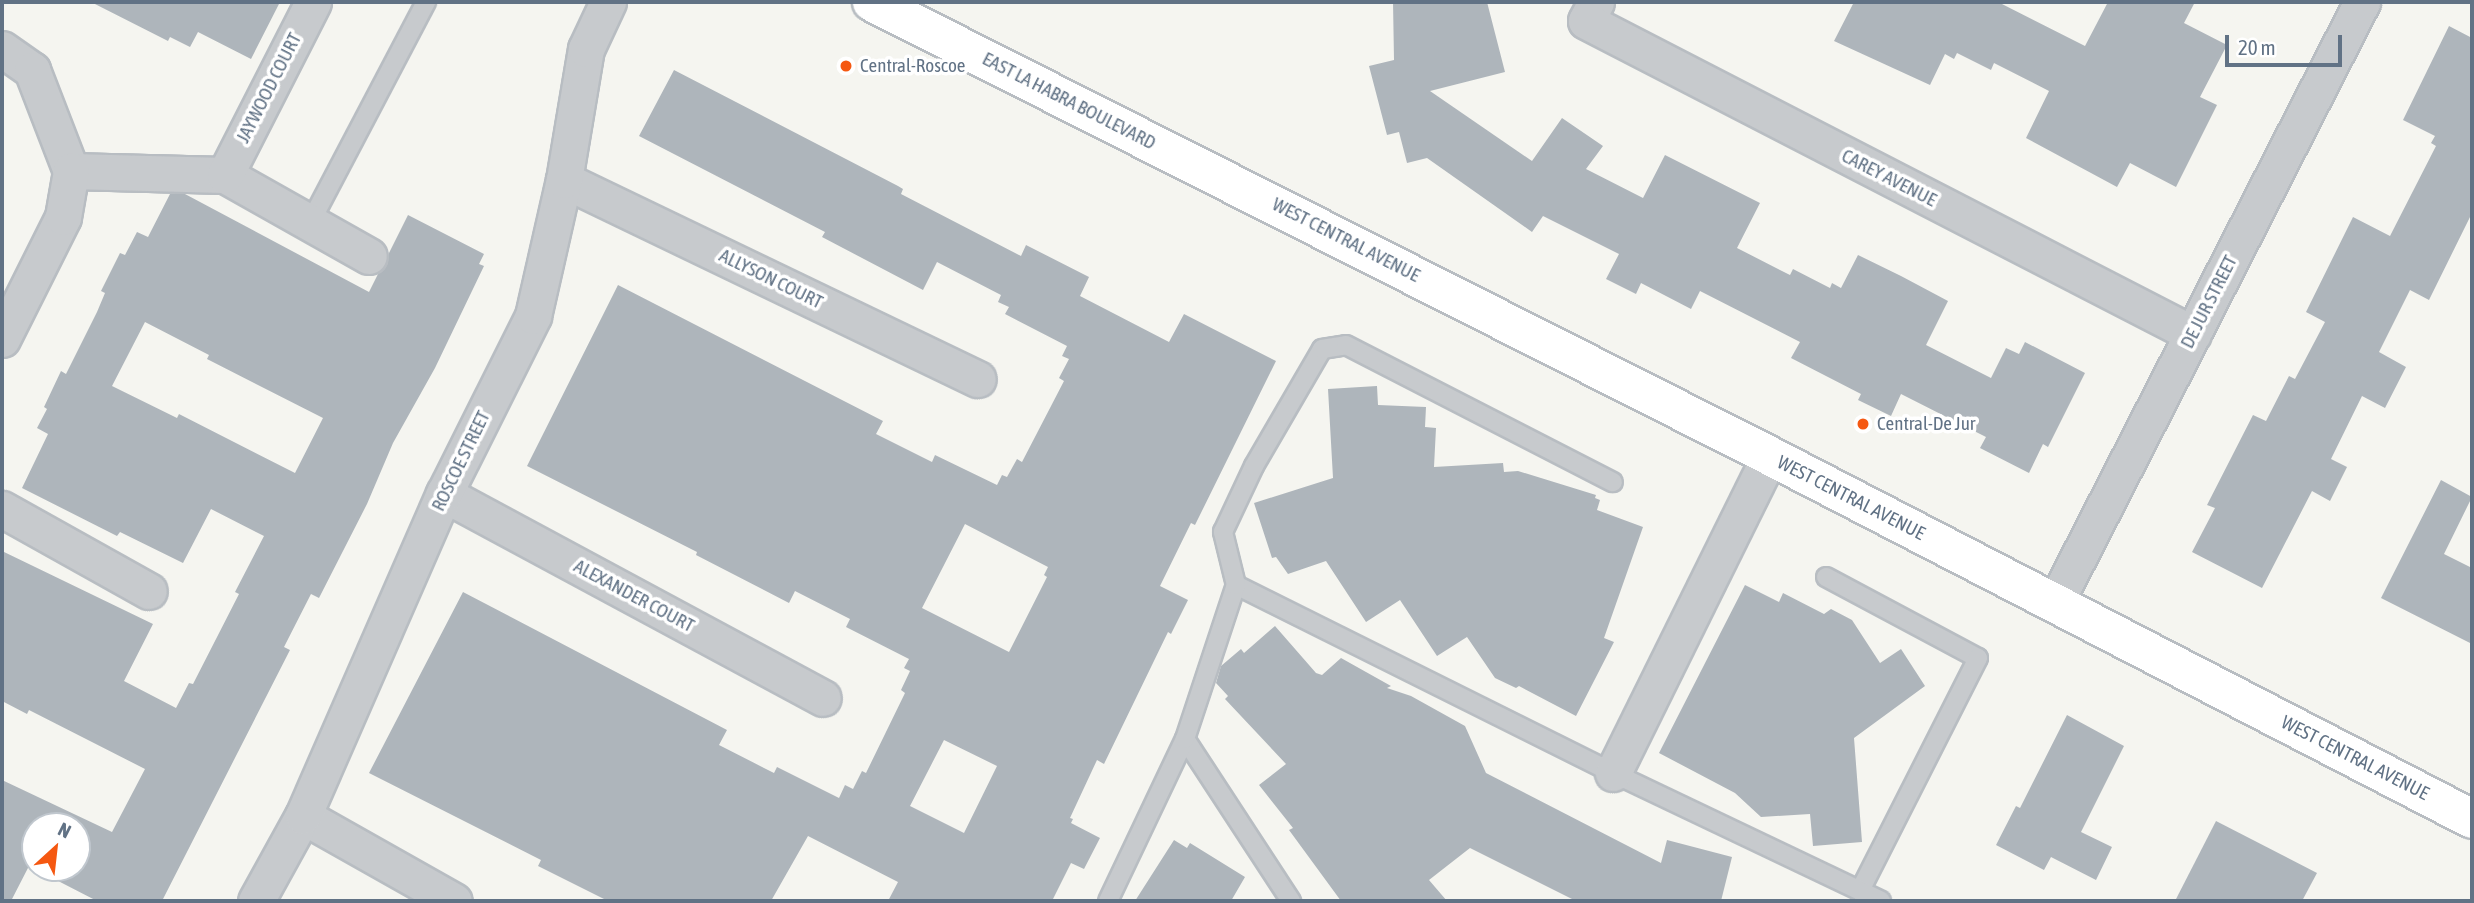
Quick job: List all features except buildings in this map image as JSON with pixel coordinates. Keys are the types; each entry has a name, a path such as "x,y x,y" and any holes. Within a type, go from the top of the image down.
{"main road":[{"name":"EAST LA HABRA BOULEVARD","path":"872,2 1228,181"},
{"name":"WEST CENTRAL AVENUE","path":"1228,181 1770,456 2472,819"}],"street":[{"name":"JAYWOOD COURT","path":"225,175 313,2"},
{"name":"ROSCOE STREET","path":"256,901 303,816 444,494 533,316 564,180 586,49 608,2"},
{"name":"DE JUR STREET","path":"2054,603 2362,2"},
{"name":"CAREY AVENUE","path":"1591,12 2193,334"},
{"path":"2,49 32,70 71,171 63,217 2,339"},
{"path":"71,171 225,175 369,256"},
{"name":"ALLYSON COURT","path":"564,180 978,379"},
{"path":"1613,773 1770,456"},
{"name":"ALEXANDER COURT","path":"444,494 823,698"},
{"path":"2,509 149,591"},
{"path":"303,816 454,901"}],"lane":[{"path":"310,223 426,2"},
{"path":"1108,901 1185,739 1236,585 1223,532 1254,466 1322,349 1346,345 1613,482"},
{"path":"1826,577 1978,658 1860,891"},
{"path":"1236,585 1613,773 1881,901"},
{"path":"1185,739 1291,901"}],"place":[{"name":"Central-Roscoe","path":"846,66"},
{"name":"Central-De Jur","path":"1863,424"}]}
